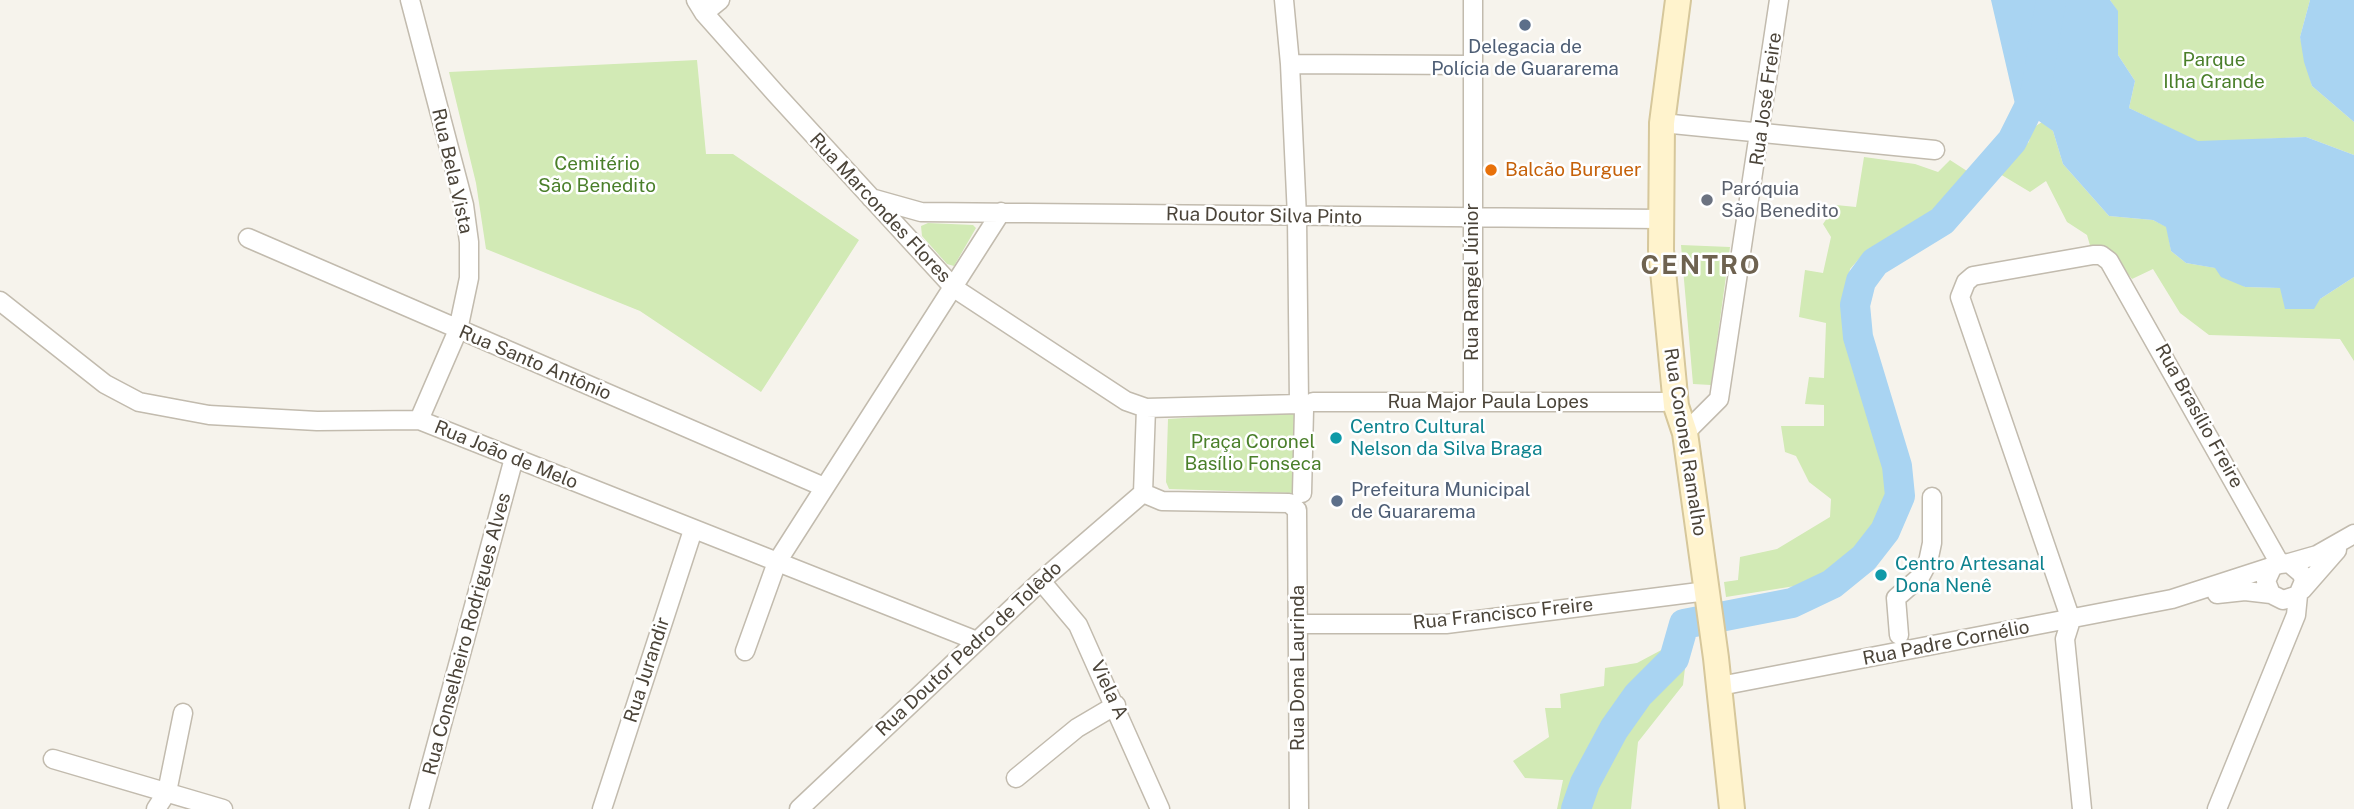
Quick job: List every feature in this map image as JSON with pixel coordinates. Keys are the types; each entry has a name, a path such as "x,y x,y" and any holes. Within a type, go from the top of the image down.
{"main road":[{"name":"Rua Coronel Ramalho","path":"1678,0 1662,123 1660,219 1676,406 1685,433 1714,639 1732,809"}],"street":[{"name":"Rua Bela Vista","path":"410,0 464,205 469,278 458,330 419,420"},
{"path":"700,6 720,0"},
{"path":"1284,0 1290,64 1305,405 1302,493"},
{"name":"Rua Rangel Júnior","path":"1473,0 1473,396"},
{"name":"Rua José Freire","path":"1685,433 1719,399 1761,135 1779,0"},
{"name":"Rua Marcondes Flores","path":"700,6 869,198 954,288 1126,401 1146,408 1305,405"},
{"path":"1290,64 1471,65"},
{"path":"1662,123 1761,135 1935,150"},
{"name":"Rua Doutor Silva Pinto","path":"869,198 921,212 1660,219"},
{"path":"907,238 909,220 921,212"},
{"path":"745,651 777,562 1000,212"},
{"name":"Rua Santo Antônio","path":"248,238 824,486"},
{"name":"Rua Brasílio Freire","path":"2070,620 1962,304 1961,288 1972,276 2092,255 2101,255 2117,270 2280,565"},
{"name":"Rua João de Melo","path":"0,301 105,384 139,402 209,415 317,421 419,420 977,641"},
{"name":"Rua Major Paula Lopes","path":"1305,405 1663,402"},
{"path":"1143,493 1146,408"},
{"name":"Rua Conselheiro Rodrigues Alves","path":"419,809 514,458"},
{"name":"Rua Dona Laurinda","path":"1143,493 1162,501 1289,503 1297,510 1299,809"},
{"name":"Rua Doutor Pedro de Tolêdo","path":"799,809 1041,581 1143,493"},
{"path":"1899,635 1896,598 1920,577 1927,562 1932,543 1932,497"},
{"name":"Rua Jurandir","path":"601,809 693,530"},
{"name":"Rua Padre Cornélio","path":"2172,599 2317,555 2351,535"},
{"name":"Rua Padre Cornélio","path":"2300,593 2351,535"},
{"path":"2215,809 2296,615 2302,573 2280,565 2266,581 2283,622 2277,656"},
{"name":"Viela A","path":"1041,581 1078,625 1116,705 1160,809"},
{"name":"Rua Padre Cornélio","path":"1720,686 2172,599 2245,591 2273,596"},
{"path":"2273,596 2291,600 2300,593"},
{"name":"Rua Francisco Freire","path":"1298,624 1446,624 1707,597"},
{"path":"2070,620 2066,639 2082,809"},
{"path":"1016,778 1077,728 1116,705"},
{"path":"156,809 167,792 183,713"},
{"path":"53,759 223,809"}],"green space":[{"name":"Parque Ilha Grande","path":"2110,0 2310,0 2300,37 2312,86 2354,122 2354,155 2306,137 2198,142 2129,108 2135,81 2118,55 2118,12"},
{"name":"Cemitério São Benedito","path":"697,60 706,154 733,154 859,240 761,392 640,311 486,249 476,183 449,72"},
{"path":"2042,122 2053,131 2063,164 2109,216 2153,220 2167,227 2171,251 2186,263 2216,268 2245,287 2280,288 2320,299 2354,277 2354,361 2340,339 2209,335 2180,313 2153,269 2132,279 2110,251 2091,249 2087,235 2067,222 2046,181 2030,192 2000,174 2012,155 2029,142 2031,129"},
{"path":"1864,157 1915,164 1938,172 1950,160 1967,171 1930,213 1867,250 1850,269 1844,303 1851,358 1872,414 1889,479 1880,520 1854,553 1826,572 1795,586 1726,597 1724,582 1738,580 1740,557 1777,549 1830,517 1831,499 1809,482 1796,456 1785,452 1781,426 1824,426 1824,405 1805,404 1809,377 1824,378 1826,323 1799,317 1805,270 1823,273 1831,237 1823,224 1836,205 1856,207"},
{"path":"928,223 973,225 976,228 954,266 947,264 922,236 921,226"},
{"path":"1681,245 1730,247 1711,385 1693,384"},
{"name":"Praça Coronel Basílio Fonseca","path":"1294,411 1293,493 1169,489 1166,482 1168,419"},
{"path":"1667,647 1676,666 1685,668 1683,685 1638,742 1631,809 1557,809 1563,780 1525,778 1513,761 1549,737 1545,708 1561,708 1560,694 1604,686 1605,668 1637,663"}],"water":[{"path":"1991,0 2110,0 2118,11 2118,55 2135,81 2129,108 2198,141 2306,137 2354,155 2354,277 2320,299 2314,309 2285,309 2280,288 2245,287 2221,277 2215,268 2186,263 2171,251 2166,227 2153,220 2109,216 2063,164 2053,131 2015,104"},
{"path":"2310,0 2354,0 2354,122 2312,86 2300,37"}],"waterway":[{"path":"1576,809 1585,783 1614,729 1638,695 1674,659 1684,624 1792,603 1832,584 1864,558 1885,531 1900,496 1897,466 1858,337 1855,305 1861,281 1875,262 1942,221 2012,141 2035,95 2051,0"}],"place":[{"name":"Delegacia de Polícia de Guararema","path":"1525,25"},
{"name":"Balcão Burguer","path":"1491,170"},
{"name":"Paróquia São Benedito","path":"1707,200"},
{"name":"Centro Cultural Nelson da Silva Braga","path":"1336,438"},
{"name":"Prefeitura Municipal de Guararema","path":"1337,501"},
{"name":"Centro Artesanal Dona Nenê","path":"1881,575"}],"district":[{"name":"CENTRO","path":"1701,266"}]}
